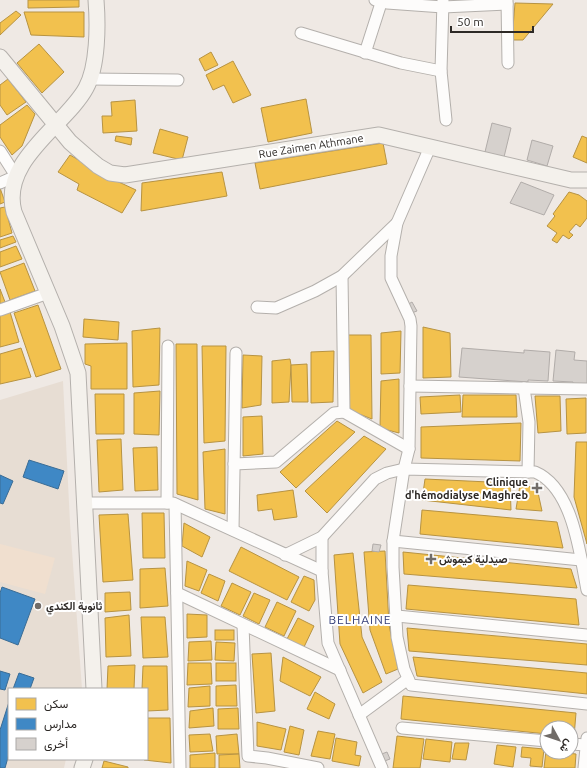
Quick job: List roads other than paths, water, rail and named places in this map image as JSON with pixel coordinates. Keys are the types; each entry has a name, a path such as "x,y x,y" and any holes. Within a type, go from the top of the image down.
{"main road":[{"path":"94,688 78,373 62,326 12,205 11,190 25,156 82,94 90,79 96,40 96,0"},
{"name":"Rue Zaimen Athmane","path":"0,57 70,142 98,166 110,173 125,175 379,135 571,180 586,181"}],"street":[{"path":"365,53 380,1 443,4 507,2 508,63"},
{"path":"443,4 441,71 446,120"},
{"path":"302,33 365,53 413,66 441,71"},
{"path":"90,79 178,80"},
{"path":"430,147 397,223 391,256 391,278 410,318 411,326 409,449 404,469 393,541 397,637 404,669 411,685 587,704"},
{"path":"0,151 16,176 0,183"},
{"path":"257,308 276,308 315,291 342,276 397,223"},
{"path":"342,276 344,412"},
{"path":"0,310 48,293"},
{"path":"168,346 171,503 177,592 180,768"},
{"path":"233,530 236,353"},
{"path":"410,386 587,389"},
{"path":"524,388 529,422 528,472"},
{"path":"234,464 276,462 334,413 344,412 409,449"},
{"path":"286,555 322,537 375,480 387,473 404,469 535,472 547,479 556,488 570,513 587,590"},
{"path":"84,503 171,503 322,571"},
{"path":"322,537 322,571 328,643 382,768"},
{"path":"393,541 581,560"},
{"path":"177,592 340,670"},
{"path":"397,616 587,635"},
{"path":"244,625 248,756 267,758 318,768"},
{"path":"360,715 408,678"},
{"path":"402,728 539,740"},
{"path":"584,768 587,742"}],"place":[{"name":"Clinique d'hémodialyse Maghreb","path":"537,488"},
{"name":"صيدلية كيموش","path":"431,559"},
{"name":"ثانوية الكندي","path":"38,606"}],"district":[{"name":"BELHAINE","path":"360,620"}]}
